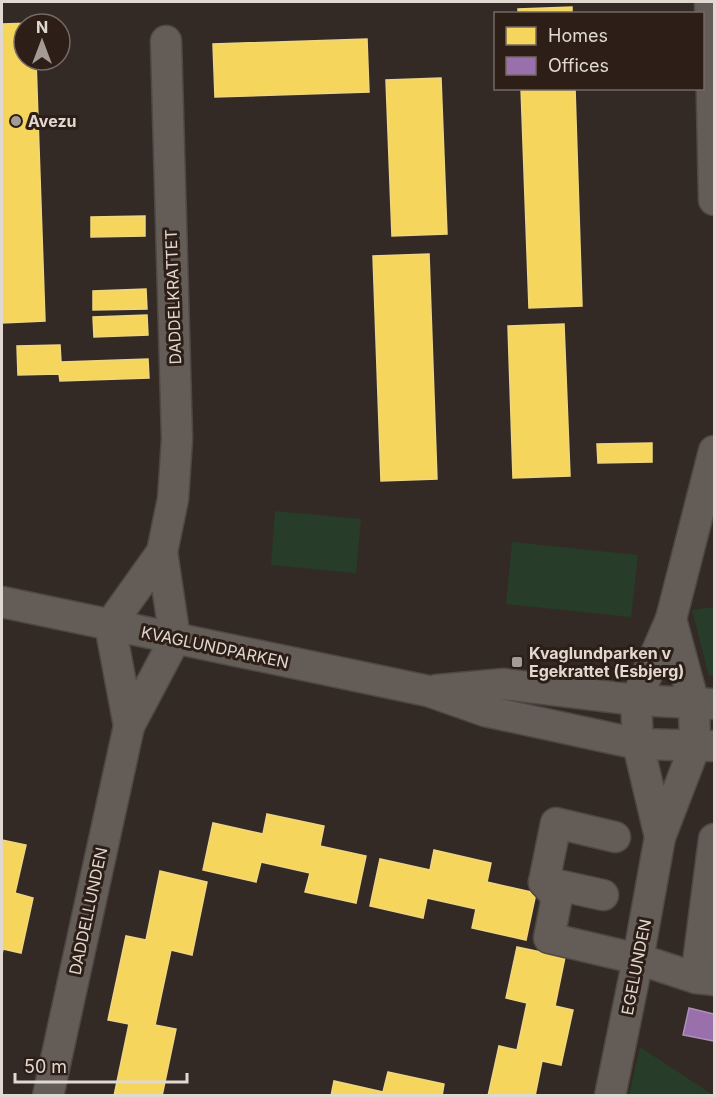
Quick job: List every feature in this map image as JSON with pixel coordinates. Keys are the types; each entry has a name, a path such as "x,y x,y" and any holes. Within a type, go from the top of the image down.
{"street":[{"path":"710,2 714,200"},
{"name":"DADDELKRATTET","path":"166,41 177,439 172,499 162,552 174,639"},
{"path":"636,700 671,619 714,451"},
{"name":"DADDELKRATTET","path":"110,625 162,552"},
{"name":"KVAGLUNDPARKEN","path":"2,602 429,691 485,711 638,744 705,746"},
{"name":"EGELUNDEN","path":"610,1095 660,837 705,746 704,704 671,619"},
{"name":"DADDELLUNDEN","path":"110,625 129,726"},
{"name":"DADDELLUNDEN","path":"48,1095 129,726 174,639"},
{"name":"KVAGLUNDPARKEN","path":"429,691 503,684 636,700 704,704"},
{"name":"EGELUNDEN","path":"636,700 638,744 660,837"},
{"path":"544,882 556,823 615,837"},
{"path":"544,882 557,897 549,938 638,959 705,979 714,839"},
{"path":"544,882 603,895"}],"green space":[{"path":"275,511 361,519 356,573 271,565"},
{"path":"512,542 638,555 631,617 506,604"},
{"path":"714,607 714,676 709,676 692,610"},
{"path":"640,1047 713,1095 629,1095"}],"building: Homes":[{"path":"572,7 572,12 518,12 518,9"},
{"path":"2,24 12,24 12,72 36,72 45,321 2,323"},
{"path":"367,39 369,92 215,97 213,44"},
{"path":"441,78 447,234 392,236 386,80"},
{"path":"521,90 575,90 582,306 529,308"},
{"path":"145,216 145,236 91,237 91,217"},
{"path":"429,254 437,479 381,481 373,256"},
{"path":"146,289 147,309 93,310 93,291"},
{"path":"147,315 148,335 94,337 93,317"},
{"path":"564,324 570,476 513,478 508,326"},
{"path":"60,345 61,362 148,359 149,378 60,381 59,374 18,375 17,346"},
{"path":"652,443 652,462 598,463 597,444"},
{"path":"267,814 324,826 320,846 366,856 356,903 305,892 310,873 261,862 256,882 203,870 213,823 263,834"},
{"path":"2,840 26,845 15,893 33,898 21,953 3,949 2,955"},
{"path":"434,850 491,863 487,882 536,893 526,940 472,928 476,909 427,898 423,918 370,906 380,859 430,870"},
{"path":"160,871 207,882 192,955 171,950 155,1025 176,1029 162,1096 114,1096 129,1024 108,1020 126,936 146,940"},
{"path":"517,947 565,957 555,1006 573,1010 561,1065 542,1061 535,1096 488,1096 499,1046 517,1050 527,1003 506,998"},
{"path":"388,1072 444,1084 442,1096 331,1096 334,1081 383,1092"}],"building: Offices":[{"path":"689,1008 714,1014 714,1041 683,1035"}],"place":[{"name":"Avezu","path":"16,121"},
{"name":"Kvaglundparken v Egekrattet (Esbjerg)","path":"517,662"}]}
